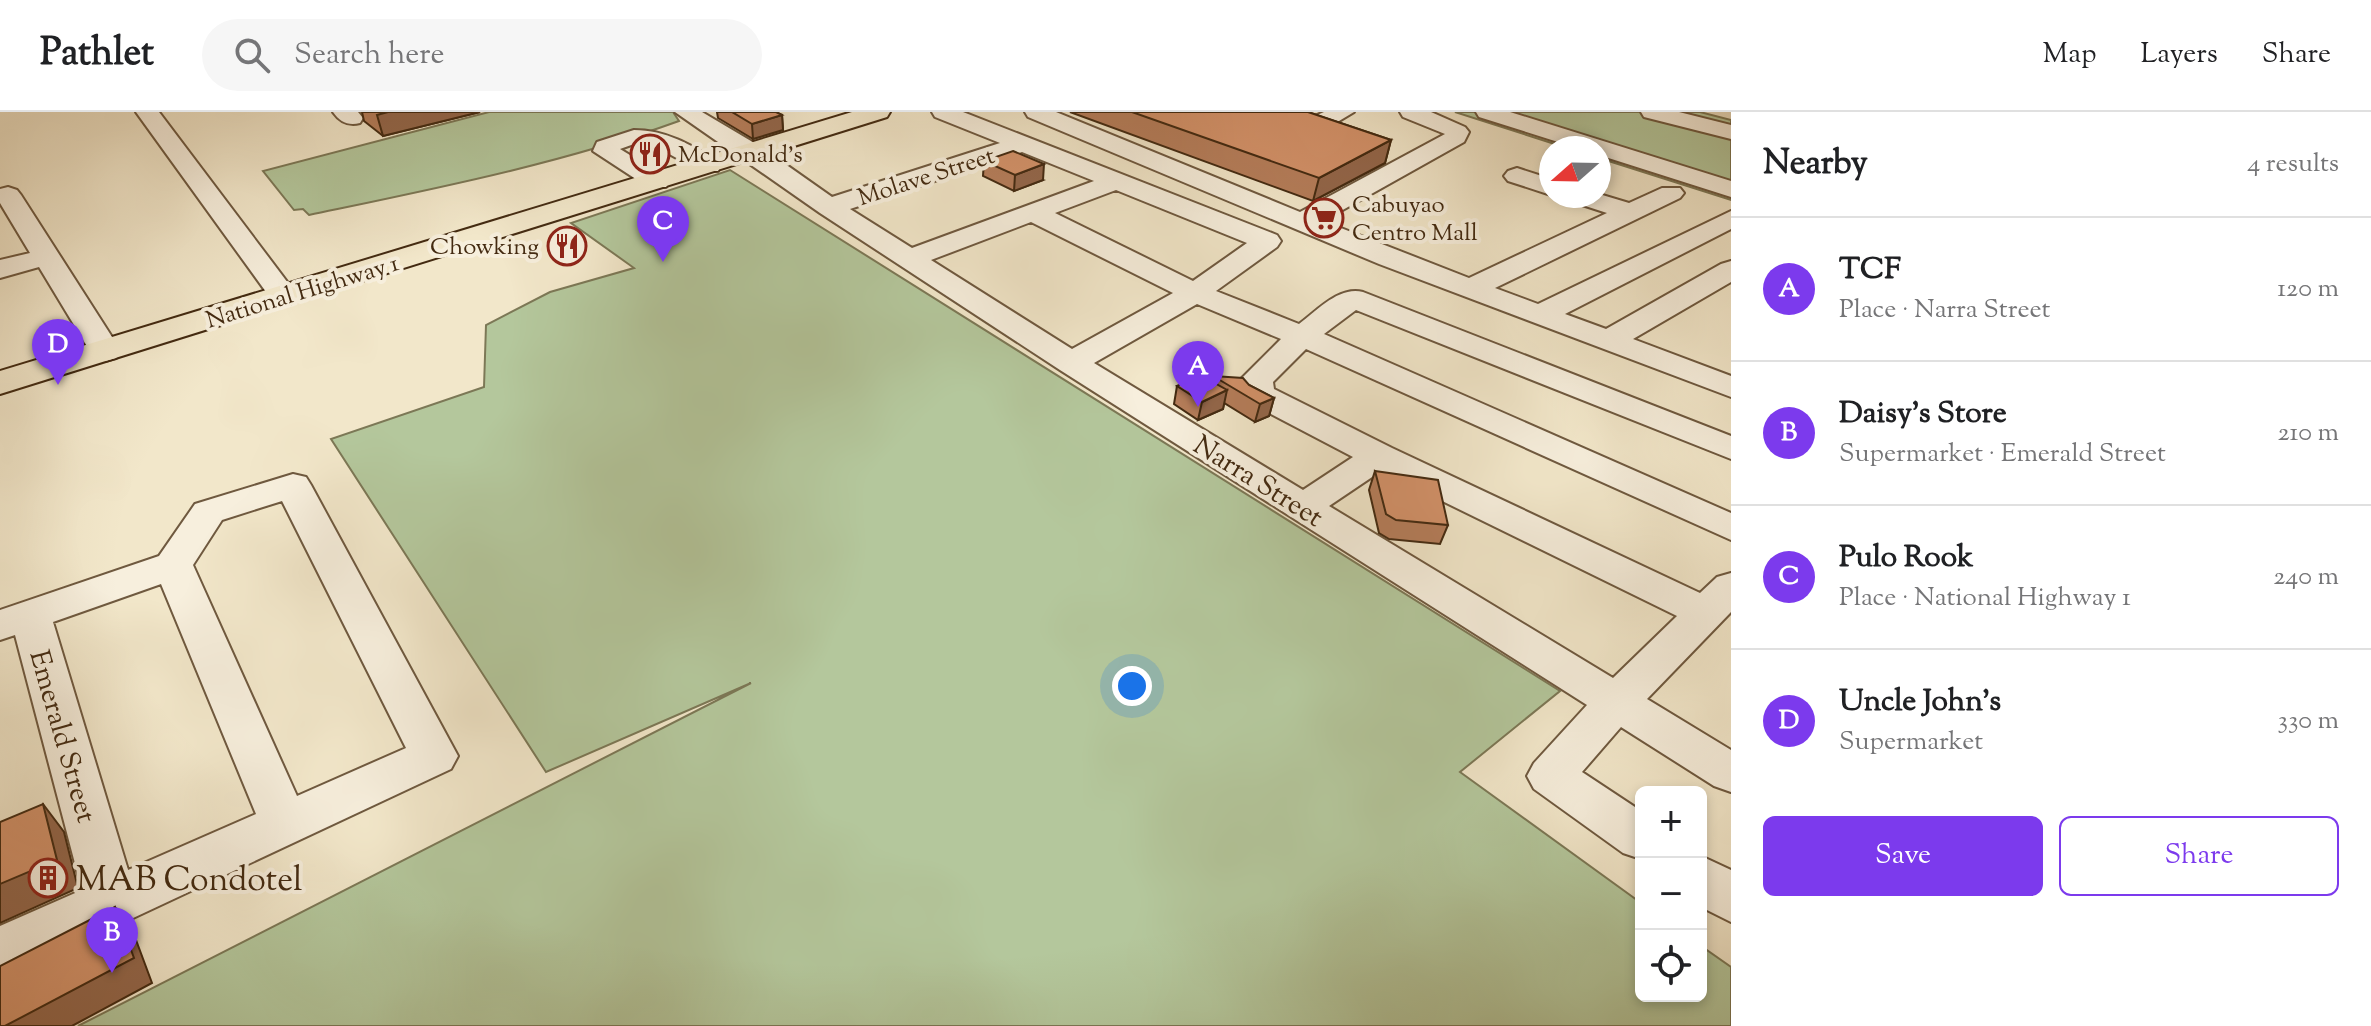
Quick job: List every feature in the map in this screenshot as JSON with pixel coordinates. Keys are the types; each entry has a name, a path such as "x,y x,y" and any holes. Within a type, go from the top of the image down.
{"highway":[{"name":"National Highway 1","path":"0,383 878,112"}],"street":[{"path":"147,112 284,297"},
{"name":"Narra Street","path":"686,112 752,152 829,207 1071,363 1731,773"},
{"path":"943,112 1267,241 1195,293 1071,363"},
{"path":"1036,112 1470,289 1731,387"},
{"path":"1343,112 1323,121 1321,126 1335,135 1414,161"},
{"path":"1303,221 1456,137 1457,132 1445,124 1411,112"},
{"path":"1487,112 1731,189"},
{"path":"1652,112 1731,132"},
{"path":"1646,162 1699,124"},
{"path":"657,182 613,158 605,147 616,141 648,135 709,166"},
{"name":"Molave Street","path":"829,207 1022,144"},
{"path":"1611,173 1731,212"},
{"path":"1517,176 1539,183"},
{"path":"909,259 1119,180"},
{"path":"1470,289 1671,193"},
{"path":"8,195 105,351"},
{"path":"1611,206 1631,212"},
{"path":"1031,212 1195,293 1302,336 1731,528"},
{"path":"1539,315 1731,219"},
{"path":"0,269 46,257"},
{"path":"1607,341 1731,270"},
{"path":"1635,834 1551,776 1616,703 1718,600 1379,456 1258,394 1256,380 1302,336 1353,298 1731,448"},
{"path":"1696,375 1731,354"},
{"path":"1302,507 1379,456"},
{"path":"0,952 434,756 293,485 208,512 173,565 15,620"},
{"path":"173,565 285,824"},
{"name":"Emerald Street","path":"15,620 112,903"},
{"path":"1707,882 1731,899"}],"green space":[{"path":"489,112 673,112 679,121 542,163 309,215 303,209 294,210 263,171"},
{"path":"1455,112 1700,112 1731,120 1731,200 1611,162 1611,136 1539,136 1539,139"},
{"path":"730,170 1560,691 1460,772 1635,899 1635,1002 1707,1002 1707,950 1731,967 1731,1026 78,1026 751,683 546,772 331,439 484,387 486,325 550,292 634,268 571,223"}],"building":[{"path":"732,112 776,112 782,115 752,124"},
{"path":"1132,112 1308,112 1391,140 1319,178"},
{"path":"1013,151 1044,164 1015,175 984,161"},
{"path":"1202,376 1227,390 1202,402 1177,386"},
{"path":"1213,376 1243,378 1249,385 1274,398 1260,404"},
{"path":"1375,471 1438,480 1448,525 1396,520 1386,514"},
{"path":"43,804 57,860 0,884 0,822"},
{"path":"115,907 134,958 0,1026 0,966"}],"place":[{"name":"McDonald's","path":"650,154"},
{"name":"Cabuyao Centro Mall","path":"1324,218"},
{"name":"Chowking","path":"567,246"},
{"name":"Pulo Rook","path":"663,262"},
{"name":"Uncle John's","path":"58,385"},
{"name":"TCF","path":"1198,407"},
{"name":"MAB Condotel","path":"48,878"},
{"name":"Daisy's Store","path":"112,973"}]}
